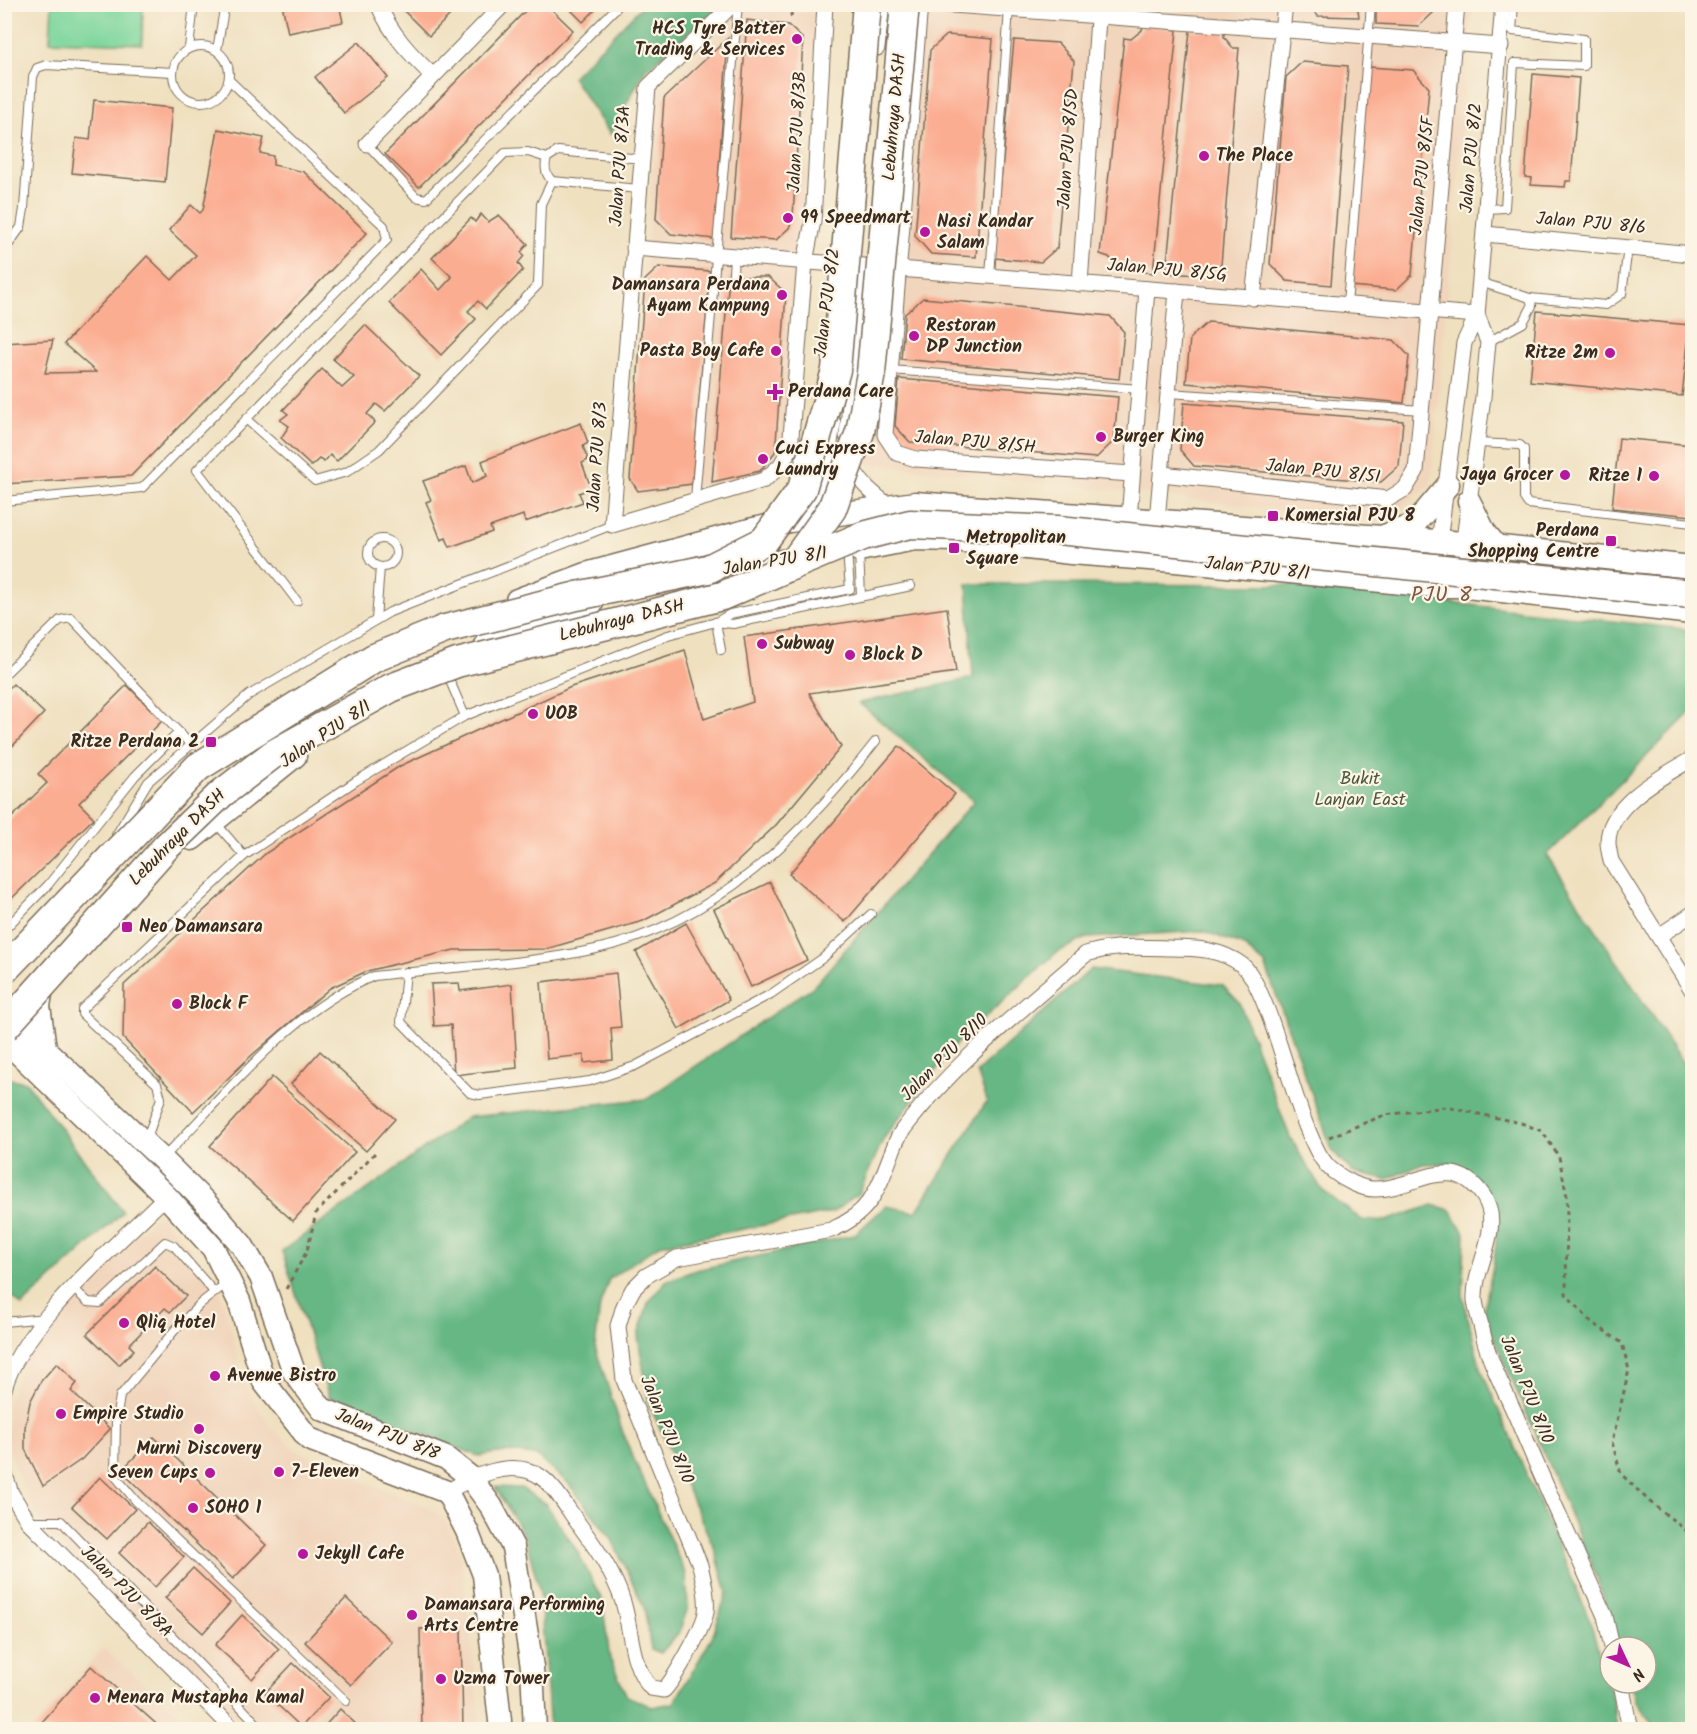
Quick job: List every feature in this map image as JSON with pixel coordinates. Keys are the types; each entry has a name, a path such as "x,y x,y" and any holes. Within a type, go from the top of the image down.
{"highway":[{"name":"Lebuhraya DASH","path":"4,968 198,767 374,658 445,629 577,596 708,569 764,541 802,489 837,370 867,4"},
{"name":"Lebuhraya DASH","path":"6,1025 165,848 221,794 272,754 391,688 458,663 722,596 791,566 832,509 860,432 871,373 905,4"},
{"path":"791,566 863,536 910,524 1058,530 1692,594"}],"main road":[{"path":"1374,539 1414,525 1448,486"},
{"path":"1469,501 1484,531 1496,546"},
{"name":"Jalan PJU 8/1","path":"4,968 99,865 233,753 360,668 481,612 589,573 790,521 915,503 1374,539 1464,543 1692,567"},
{"name":"Jalan PJU 8/1","path":"6,1025 134,886 285,762 423,671 593,603 713,572 915,539 956,540 1071,554 1175,561 1433,586 1458,586 1692,613"},
{"path":"4,1061 38,1055 39,1006 42,988"},
{"name":"Jalan PJU 8/8","path":"6,1025 38,1055 146,1143 204,1201 242,1245 261,1277 294,1372 322,1409 446,1458 470,1477 491,1506 513,1548 532,1666 535,1730"},
{"name":"Jalan PJU 8/8","path":"38,1055 213,1248 222,1287 239,1301 264,1382 309,1439 447,1492"},
{"path":"447,1492 467,1531 484,1575 501,1730"}],"street":[{"path":"378,4 387,27 407,52 433,76"},
{"path":"367,144 504,4"},
{"name":"Jalan PJU 8/3A","path":"634,248 648,87 733,4"},
{"name":"Jalan PJU 8/3B","path":"805,261 813,221 825,4"},
{"name":"Jalan PJU 8/2","path":"882,4 858,266 846,447 855,474 868,489 889,506"},
{"name":"Jalan PJU 8/5H","path":"920,4 888,369 885,435 891,446 905,457 1132,474"},
{"path":"940,4 1098,10 1283,30 1501,46"},
{"path":"1253,298 1285,4"},
{"name":"Jalan PJU 8/5F","path":"1430,312 1456,43 1457,4"},
{"name":"Jalan PJU 8/2","path":"1433,586 1448,486 1464,343 1477,315 1503,4"},
{"name":"Jalan PJU 8/5D","path":"1080,284 1098,10"},
{"name":"Jalan PJU 8/6","path":"1485,234 1692,254"},
{"path":"634,248 858,266"},
{"name":"Jalan PJU 8/3","path":"634,248 612,525 764,480 780,466 790,449 805,261"},
{"name":"Jalan PJU 8/2","path":"790,521 812,499 827,469 858,266"},
{"name":"Jalan PJU 8/5G","path":"858,266 1477,315"},
{"path":"1129,519 1147,289"},
{"path":"1157,521 1177,291"},
{"name":"Jalan PJU 8/5I","path":"1162,474 1388,499 1405,489 1416,471 1430,312"},
{"name":"Jalan PJU 8/2","path":"1458,586 1488,342 1477,315"},
{"path":"1692,759 1647,785 1627,805 1612,826 1608,840 1611,861 1692,990"},
{"path":"1659,936 1692,914"},
{"name":"Jalan PJU 8/10","path":"447,1492 470,1477 518,1470 540,1476 553,1489 605,1561 623,1602 639,1672 651,1688 664,1690 686,1654 706,1612 700,1565 624,1380 618,1326 633,1289 646,1276 677,1258 831,1230 847,1223 865,1208 877,1191 900,1133 940,1086 1086,954 1127,946 1193,948 1227,956 1245,967 1253,978 1268,1014 1290,1084 1314,1144 1332,1171 1347,1180 1372,1189 1390,1188 1433,1174 1448,1173 1462,1177 1484,1198 1492,1217 1475,1298 1486,1347 1605,1616 1609,1635"},
{"path":"4,1389 9,1370 27,1340 166,1196"},
{"name":"Jalan PJU 8/8A","path":"4,1473 11,1493 28,1521 234,1730"},
{"path":"1623,1695 1630,1730"}],"lane":[{"path":"189,48 194,4"},
{"path":"217,50 225,4"},
{"path":"367,144 416,196 426,199 620,4"},
{"path":"695,499 738,4"},
{"path":"1347,305 1371,4"},
{"path":"1487,209 1505,208 1514,63 1584,66 1584,39 1512,31 1514,4"},
{"path":"990,276 1009,7"},
{"path":"208,46 217,50 228,63 230,80 226,89 211,101 192,102 177,90 173,72 181,54 189,48 208,46"},
{"path":"4,251 21,227 33,77 38,68 46,65 173,72"},
{"path":"4,501 142,488 387,240 384,226 230,80"},
{"path":"552,181 545,169 547,158 558,151 642,159"},
{"path":"297,601 197,470 505,153 528,152 547,158"},
{"path":"552,181 639,189"},
{"path":"246,419 315,481 347,472 379,450 538,285 541,204 552,181"},
{"path":"1480,282 1530,298 1606,305 1615,301 1622,294 1628,247"},
{"path":"733,273 734,256"},
{"path":"1488,342 1523,323 1532,306 1530,298"},
{"path":"888,369 1140,389"},
{"path":"1169,393 1423,410"},
{"path":"1477,443 1520,445 1524,449 1524,498 1528,504 1692,524"},
{"path":"99,865 148,782 249,695 390,612 612,525"},
{"path":"853,550 861,595"},
{"path":"146,1143 161,1092 157,1084 82,1014 82,1009 244,856 356,781 465,716 668,635 716,622 730,614 850,589 853,550"},
{"path":"376,620 380,567"},
{"path":"716,622 733,624 911,586"},
{"path":"4,675 60,620 71,618 191,745"},
{"path":"716,622 721,650"},
{"path":"442,663 465,716"},
{"path":"4,930 48,885 135,776 179,732"},
{"path":"162,1159 226,1092 321,1004 348,986 374,976 556,956 598,948 642,935 689,915 732,889 777,850 818,808 876,741"},
{"path":"164,746 176,758"},
{"path":"214,821 244,856"},
{"path":"406,972 401,1022 470,1093 480,1095 590,1081 635,1066 771,994 814,964 871,914"},
{"path":"74,1289 88,1302 100,1303 165,1242 174,1246 222,1287 174,1331 120,1396 116,1421 115,1476 136,1501 346,1701"},
{"path":"4,1322 47,1318"},
{"path":"28,1521 61,1521 263,1730"}],"path":[{"path":"790,17 792,4"},
{"path":"1314,1144 1385,1115 1446,1107 1521,1123 1542,1131 1559,1157 1567,1197 1566,1294 1589,1320 1622,1343 1629,1370 1612,1442 1621,1474 1650,1502 1692,1535"},
{"path":"273,1311 307,1251 316,1214 375,1153"}],"shaded area":[{"path":"897,5 1472,5 1431,483 1383,521 867,463"},
{"path":"748,8 817,13 784,452 767,474 629,500 658,94"},
{"path":"158,1213 216,1279 232,1331 243,1382 269,1426 293,1448 369,1484 430,1508 446,1521 461,1555 481,1729 246,1729 53,1539 30,1503 8,1450 7,1403 30,1345"},
{"name":"Menara Mustapha Kamal","path":"103,1648 196,1729 31,1730"}],"green space":[{"path":"52,5 143,5 142,44 50,41"},
{"path":"643,5 721,5 645,70 610,134 572,77"},
{"name":"Bukit Lanjan East","path":"967,584 1292,585 1692,630 1692,711 1547,855 1692,1077 1692,1729 1656,1729 1636,1701 1634,1695 1658,1695 1658,1635 1615,1635 1596,1575 1483,1312 1496,1247 1496,1230 1490,1199 1482,1184 1457,1163 1423,1164 1386,1180 1352,1172 1332,1150 1265,964 1242,945 1203,931 1086,938 1056,953 956,1044 884,1138 859,1193 833,1212 659,1245 609,1279 600,1305 595,1347 625,1439 686,1575 688,1607 680,1631 661,1653 651,1649 644,1607 611,1538 568,1483 535,1455 505,1452 478,1456 329,1397 282,1251 468,1117 647,1099 814,986 974,801 859,703 973,678"},
{"path":"1091,969 1222,985 1239,1002 1290,1137 1322,1190 1362,1220 1386,1221 1433,1205 1450,1210 1465,1234 1463,1297 1480,1367 1589,1618 1598,1650 1598,1695 1611,1695 1617,1729 550,1729 540,1592 525,1537 495,1487 521,1488 546,1504 577,1551 602,1600 610,1659 627,1696 652,1707 674,1703 712,1638 727,1592 715,1550 649,1404 638,1336 648,1303 666,1281 696,1270 854,1235 886,1206 916,1212 987,1101 977,1072"},
{"path":"4,1078 26,1082 123,1212 22,1306 5,1290"}],"building":[{"path":"282,4 339,4 343,22 288,33"},
{"path":"397,4 461,4 429,36"},
{"path":"532,4 546,4 573,30 419,187 385,154"},
{"path":"565,4 601,4 583,22"},
{"path":"1307,4 1357,4 1359,17 1318,16"},
{"path":"1376,4 1434,4 1434,12 1419,26 1376,24"},
{"path":"747,20 788,25 803,39 793,217 789,228 776,240 731,237"},
{"name":"The Place","path":"1143,25 1177,30 1153,273 1119,269 1109,257 1100,254 1124,38 1131,39 1142,30"},
{"name":"The Place","path":"1190,30 1224,32 1224,37 1233,48 1239,48 1221,265 1211,266 1200,275 1166,273"},
{"path":"947,35 993,39 976,257 931,254 915,236 930,50"},
{"path":"728,38 714,239 671,234 656,219 664,98"},
{"path":"1014,40 1058,43 1074,61 1057,248 1041,262 994,258"},
{"path":"359,42 388,78 344,113 315,77"},
{"path":"1302,62 1348,66 1331,285 1287,281 1270,264 1286,77"},
{"path":"1369,67 1413,70 1429,88 1412,275 1396,290 1350,286"},
{"path":"1533,74 1579,78 1571,181 1566,181 1565,187 1531,185 1532,178 1525,177"},
{"path":"94,100 172,108 165,182 72,173 76,138 90,140"},
{"path":"218,129 264,138 260,153 273,156 273,165 304,172 367,233 131,476 4,484 4,343 53,340 45,373 96,372 64,344 147,256 172,280 196,255 169,230 191,205 200,213 203,210"},
{"path":"481,214 488,222 499,215 528,244 521,252 524,256 518,263 523,270 486,309 478,301 468,311 476,319 441,355 389,303 421,269 440,290 452,277 432,258 471,218 475,222"},
{"path":"659,267 710,271 692,484 638,491 630,479 645,280"},
{"path":"729,277 768,277 786,293 776,443 775,452 760,471 712,482"},
{"path":"923,298 1110,316 1124,332 1119,379 901,359 905,314"},
{"name":"Ritze 2m","path":"1537,311 1690,325 1682,396 1530,381"},
{"path":"1208,322 1394,340 1409,356 1404,403 1186,383 1190,338"},
{"path":"365,325 419,376 385,411 376,404 367,414 375,422 337,461 330,455 324,462 319,459 311,466 281,438 289,426 280,420 288,414 283,410 322,369 342,388 354,377 333,359"},
{"path":"899,379 1118,397 1114,441 1096,458 910,442 895,426"},
{"path":"1184,403 1403,421 1399,466 1381,482 1194,466 1180,450"},
{"path":"581,423 588,443 583,446 588,460 582,463 591,488 579,493 583,502 525,522 523,515 490,527 492,532 450,547 446,538 441,540 426,502 431,500 423,481 466,466 472,483 487,476 482,461"},
{"name":"Ritze 1","path":"1619,438 1692,445 1692,516 1612,508"},
{"path":"947,608 956,672 809,693 841,747 776,825 715,883 643,921 546,949 454,950 367,971 330,988 252,1055 193,1112 123,1038 124,985 266,853 400,766 571,687 685,650 704,719 753,702 744,637"},
{"path":"13,684 44,713 4,755 4,693"},
{"path":"127,685 162,721 79,803 94,818 4,906 4,825 47,783 38,774"},
{"path":"899,746 955,794 845,922 789,874"},
{"path":"770,882 807,960 751,987 714,909"},
{"path":"686,923 729,1000 679,1029 636,952"},
{"path":"616,973 621,1027 611,1028 613,1060 584,1063 584,1055 547,1059 541,982"},
{"path":"459,983 460,991 512,984 517,1068 454,1075 451,1025 434,1026 431,984"},
{"path":"320,1051 395,1119 366,1151 291,1084"},
{"path":"272,1077 355,1152 293,1221 210,1146"},
{"name":"Qliq Hotel","path":"155,1266 186,1296 170,1312 165,1308 129,1345 134,1350 119,1365 87,1334"},
{"name":"Empire Studio","path":"57,1363 77,1383 71,1391 110,1429 82,1459 43,1486 25,1449 25,1427 30,1402 41,1381"},
{"name":"SOHO 1","path":"154,1437 266,1545 233,1579 121,1471"},
{"path":"100,1477 135,1509 107,1539 72,1507"},
{"path":"148,1522 184,1557 155,1587 119,1553"},
{"path":"193,1568 230,1603 203,1633 165,1598"},
{"path":"346,1598 392,1642 351,1685 305,1642"},
{"path":"242,1615 279,1649 252,1679 215,1645"},
{"name":"Uzma Tower","path":"461,1628 463,1730 422,1730 420,1629"},
{"path":"293,1663 329,1697 301,1727 265,1693"},
{"name":"Menara Mustapha Kamal","path":"91,1666 163,1730 35,1730"},
{"path":"340,1709 362,1730 321,1730"}],"place":[{"name":"HCS Tyre Batter Trading & Services","path":"797,39"},
{"name":"The Place","path":"1204,156"},
{"name":"99 Speedmart","path":"788,218"},
{"name":"Nasi Kandar Salam","path":"925,232"},
{"name":"Damansara Perdana Ayam Kampung","path":"782,295"},
{"name":"Restoran DP Junction","path":"914,336"},
{"name":"Pasta Boy Cafe","path":"776,351"},
{"name":"Ritze 2m","path":"1610,353"},
{"name":"Perdana Care","path":"775,392"},
{"name":"Burger King","path":"1101,437"},
{"name":"Cuci Express Laundry","path":"763,459"},
{"name":"Jaya Grocer","path":"1565,475"},
{"name":"Ritze 1","path":"1654,476"},
{"name":"Komersial PJU 8","path":"1273,516"},
{"name":"Perdana Shopping Centre","path":"1611,541"},
{"name":"Metropolitan Square","path":"954,548"},
{"name":"Subway","path":"762,644"},
{"name":"Block D","path":"850,655"},
{"name":"UOB","path":"533,714"},
{"name":"Ritze Perdana 2","path":"211,742"},
{"name":"Neo Damansara","path":"127,927"},
{"name":"Block F","path":"177,1004"},
{"name":"Qliq Hotel","path":"124,1323"},
{"name":"Avenue Bistro","path":"215,1376"},
{"name":"Empire Studio","path":"61,1414"},
{"name":"Murni Discovery","path":"199,1429"},
{"name":"7-Eleven","path":"279,1472"},
{"name":"Seven Cups","path":"210,1473"},
{"name":"SOHO 1","path":"193,1508"},
{"name":"Jekyll Cafe","path":"303,1554"},
{"name":"Damansara Performing Arts Centre","path":"412,1615"},
{"name":"Uzma Tower","path":"441,1679"},
{"name":"Menara Mustapha Kamal","path":"95,1698"}],"district":[{"name":"PJU 8","path":"1442,595"}]}
